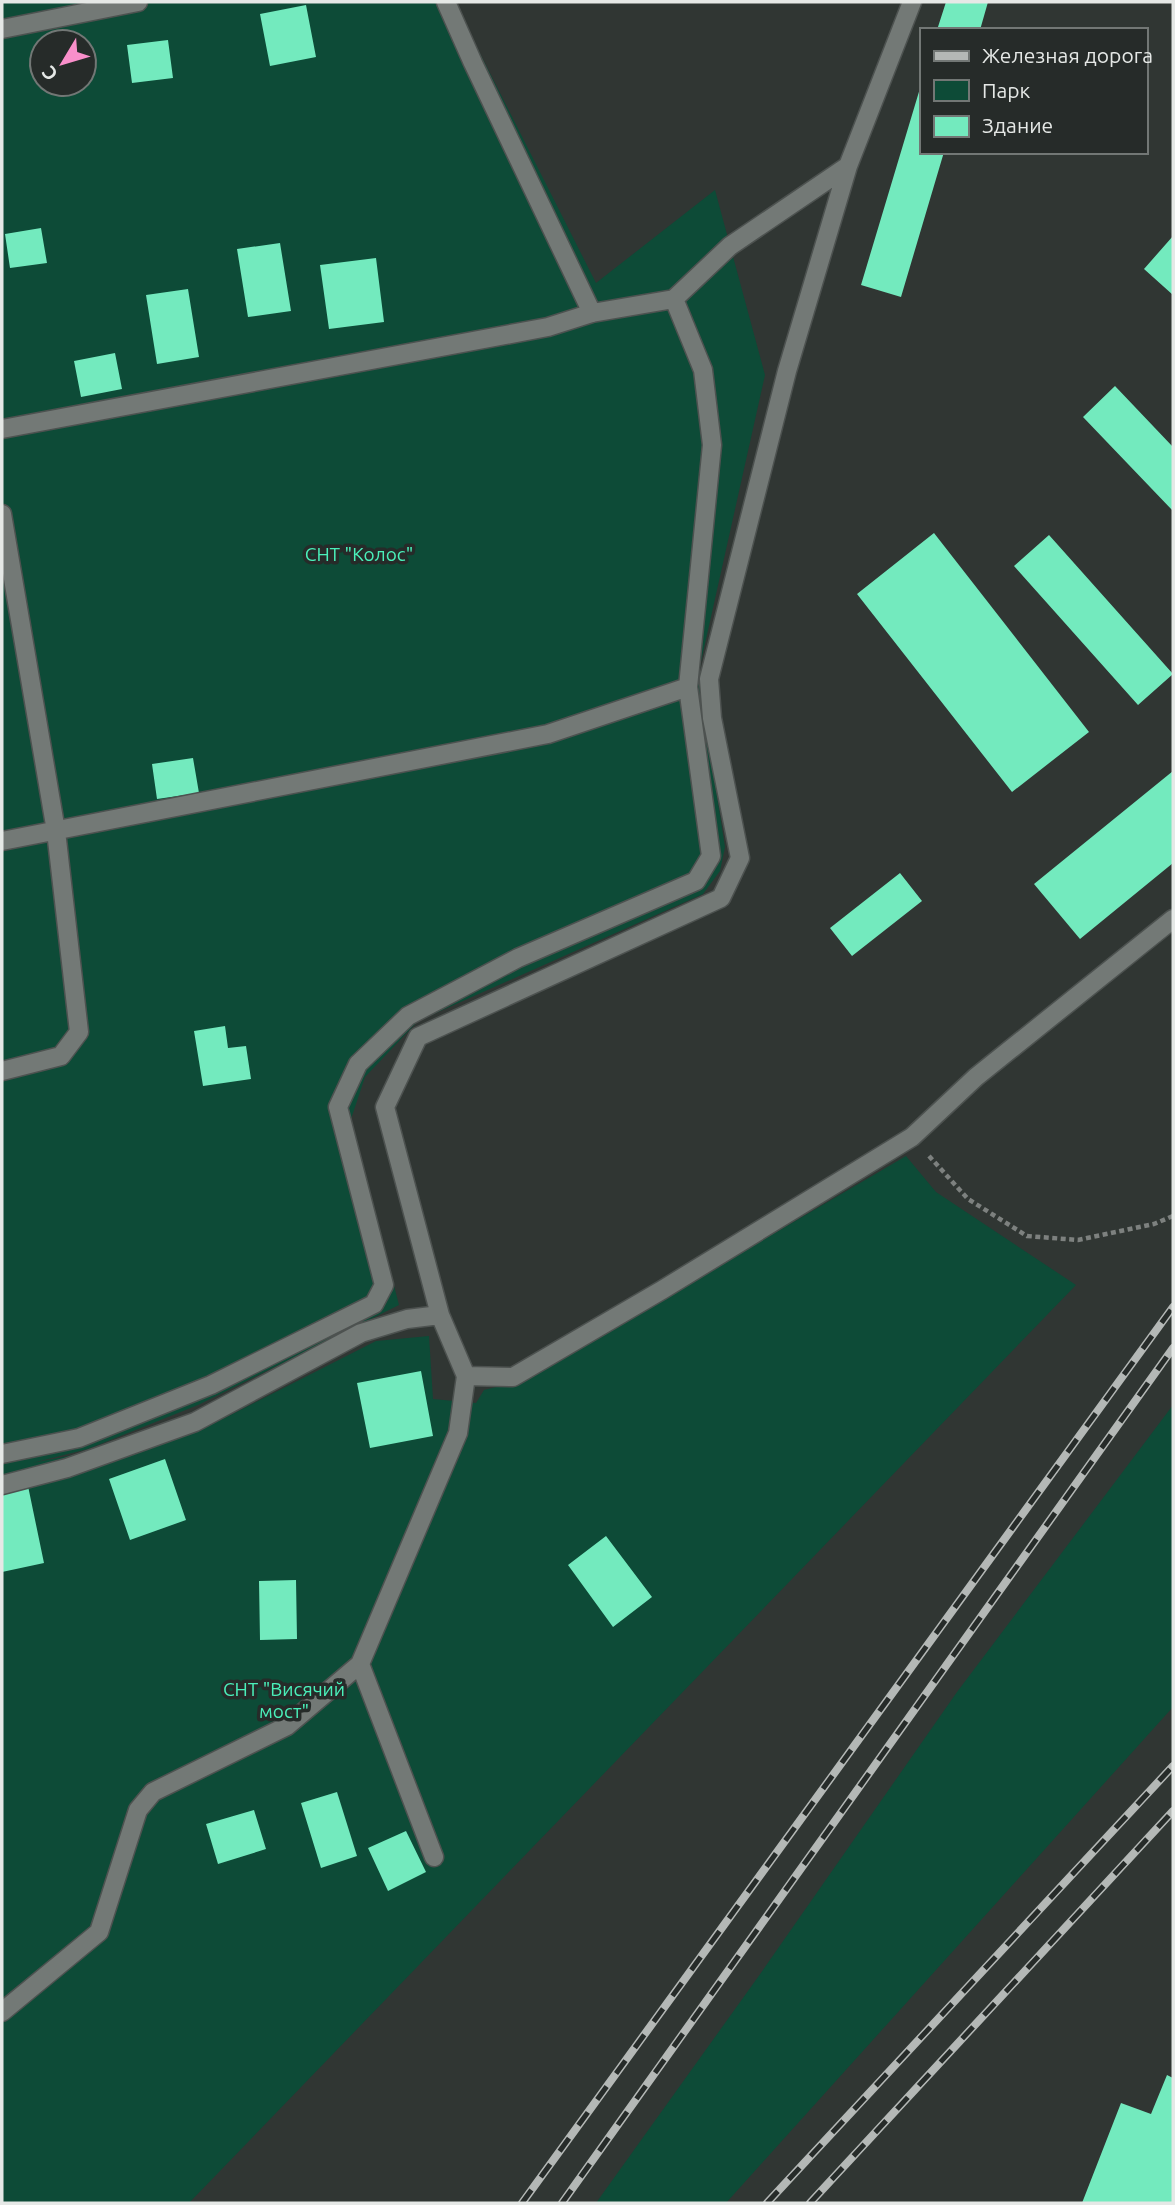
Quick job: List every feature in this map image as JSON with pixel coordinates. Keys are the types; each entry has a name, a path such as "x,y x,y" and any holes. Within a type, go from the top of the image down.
{"lane":[{"path":"2,29 138,2"},
{"path":"446,2 472,63 592,313"},
{"path":"2,2012 99,1932 138,1810 153,1792 287,1726 360,1664 457,1433 466,1376 440,1315 385,1107 418,1037 721,898 740,858 712,718 709,679 788,371 848,166 912,2"},
{"path":"2,429 548,327 592,313 674,299 730,246 848,166"},
{"path":"2,1454 79,1438 211,1385 374,1304 384,1285 338,1107 358,1064 408,1016 518,958 696,881 711,856 688,687 712,445 703,370 674,299"},
{"path":"2,514 56,831 79,1031 61,1056 2,1071"},
{"path":"2,841 548,734 688,687"},
{"path":"466,1376 513,1377 663,1290 912,1138 976,1077 1173,919"},
{"path":"2,1485 67,1468 195,1422 361,1333 407,1319 440,1315"},
{"path":"360,1664 434,1857"}],"path":[{"path":"912,1138 968,1199 1027,1236 1078,1240 1154,1224 1173,1216"}],"green space":[{"name":"СНТ \"Колос\"","path":"2,2 458,2 455,4 596,283 715,190 765,375 698,675 725,847 720,871 703,894 418,1021 365,1077 351,1119 399,1305 198,1405 88,1449 32,1463 201,1430 376,1341 429,1336 433,1399 476,1403 484,1390 524,1380 906,1156 936,1192 1076,1285 189,2203 2,2203"},
{"path":"1173,1405 1173,1707 726,2203 596,2203 957,1692"}],"building":[{"path":"946,2 988,2 981,28 938,28"},
{"path":"306,5 316,57 270,66 260,14"},
{"path":"168,40 173,78 132,83 127,45"},
{"path":"920,88 920,154 943,154 901,297 861,285"},
{"path":"41,228 47,263 10,268 5,234"},
{"path":"1173,236 1173,295 1144,269"},
{"path":"280,243 291,311 248,317 237,249"},
{"path":"376,258 384,322 329,329 320,265"},
{"path":"188,289 199,357 157,364 146,295"},
{"path":"115,353 122,389 81,397 74,361"},
{"path":"1115,386 1173,447 1173,511 1083,417"},
{"path":"934,533 1089,732 1012,792 857,594"},
{"path":"1049,535 1173,674 1138,705 1014,566"},
{"path":"193,758 199,793 157,799 152,764"},
{"path":"1173,771 1173,863 1080,939 1034,884"},
{"path":"900,873 922,901 852,956 830,928"},
{"path":"225,1026 228,1048 246,1046 251,1079 203,1086 194,1031"},
{"path":"421,1371 433,1436 370,1448 357,1383"},
{"path":"165,1459 186,1520 130,1540 109,1479"},
{"path":"28,1486 44,1563 2,1572 2,1492"},
{"path":"606,1536 652,1597 613,1627 568,1565"},
{"path":"296,1580 297,1639 260,1640 259,1581"},
{"path":"337,1792 357,1856 321,1868 301,1803"},
{"path":"254,1810 266,1849 218,1864 206,1824"},
{"path":"406,1831 426,1872 388,1891 368,1848"},
{"path":"1167,2075 1173,2078 1173,2203 1082,2203 1121,2103 1151,2114"}],"railway":[{"path":"522,2203 1173,1307"},
{"path":"562,2203 1173,1348"},
{"path":"767,2203 1173,1766"},
{"path":"810,2203 1173,1811"}],"park label":[{"name":"СНТ \"Висячий мост\"","path":"284,1700"}]}
